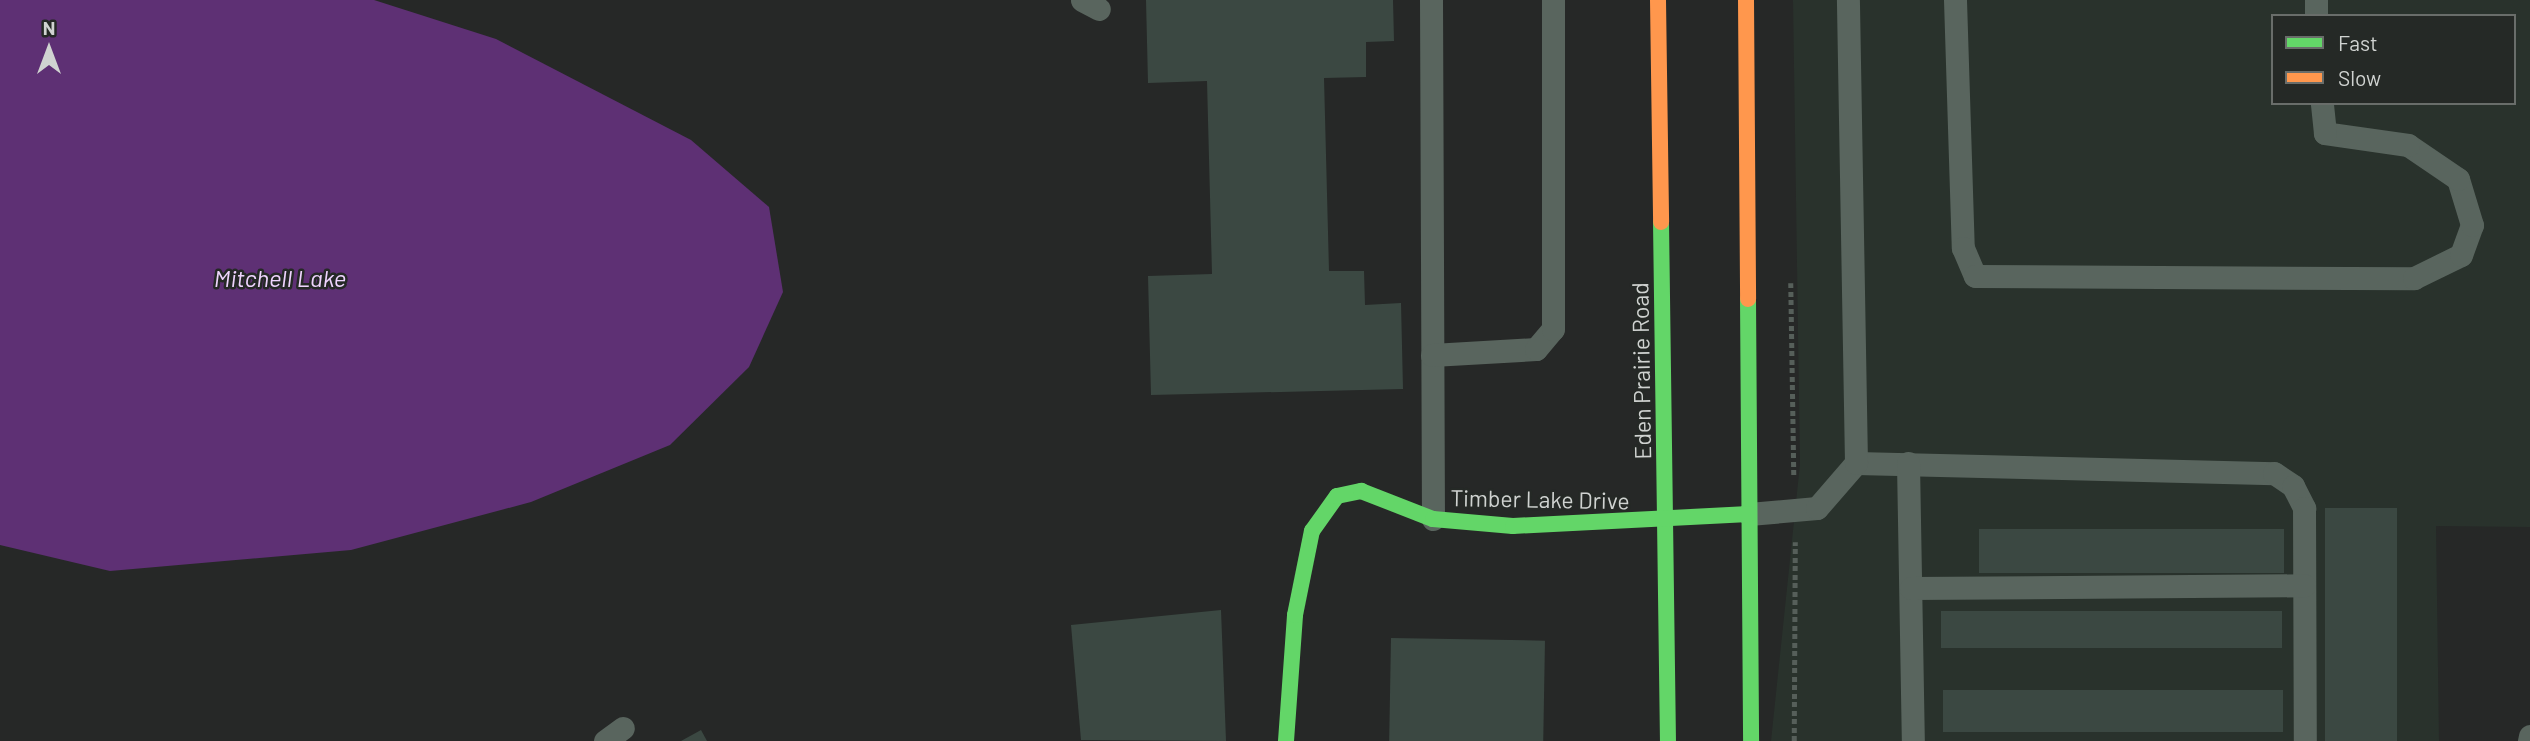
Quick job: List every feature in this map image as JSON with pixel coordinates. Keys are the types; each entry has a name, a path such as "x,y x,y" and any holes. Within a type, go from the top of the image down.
{"main road":[{"name":"Eden Prairie Road","path":"1658,0 1668,741"},
{"path":"1746,0 1751,741"},
{"name":"Timber Lake Drive","path":"1286,741 1295,615 1312,531 1337,496 1361,491 1433,519 1513,526 1666,522 1749,514"}],"lane":[{"path":"1431,0 1433,519"},
{"path":"1432,355 1536,349 1553,329 1553,0"},
{"path":"1749,514 1817,508 1856,463 1848,0"},
{"path":"1955,0 1963,247 1975,276 2414,278 2460,255 2472,225 2458,178 2408,145 2325,133 2322,105"},
{"path":"1856,463 2274,473 2293,486 2304,508 2305,741"},
{"path":"1908,463 1913,741"},
{"path":"1911,588 2304,585"}],"path":[{"path":"1791,276 1795,511 1794,741"}],"shaded area":[{"path":"1793,0 2530,0 2530,527 2436,526 2439,741 1771,741 1800,464"}],"water":[{"name":"Mitchell Lake","path":"0,0 374,0 496,39 691,140 769,207 783,292 749,367 670,445 531,502 351,550 110,571 0,545"}],"building":[{"path":"1146,0 1393,0 1394,41 1366,42 1366,77 1324,78 1329,271 1364,271 1365,305 1401,303 1403,389 1151,395 1148,276 1212,274 1207,81 1148,83"},
{"path":"2325,508 2397,508 2397,741 2325,741"},
{"path":"1979,529 2284,529 2284,573 1979,573"},
{"path":"1221,610 1226,741 1081,740 1071,625"},
{"path":"1941,611 2282,611 2282,648 1941,648"},
{"path":"1391,638 1545,641 1543,741 1389,741"},
{"path":"1943,690 2283,690 2283,732 1943,732"},
{"path":"701,730 707,741 681,741"}],"traffic: fast":[{"path":"1661,222 1668,741"},
{"path":"1748,299 1751,741"},
{"path":"1286,741 1295,615 1312,531 1337,496 1361,491 1433,519 1513,526 1749,514"}],"traffic: slow":[{"path":"1658,0 1661,222"},
{"path":"1746,0 1748,299"}]}
